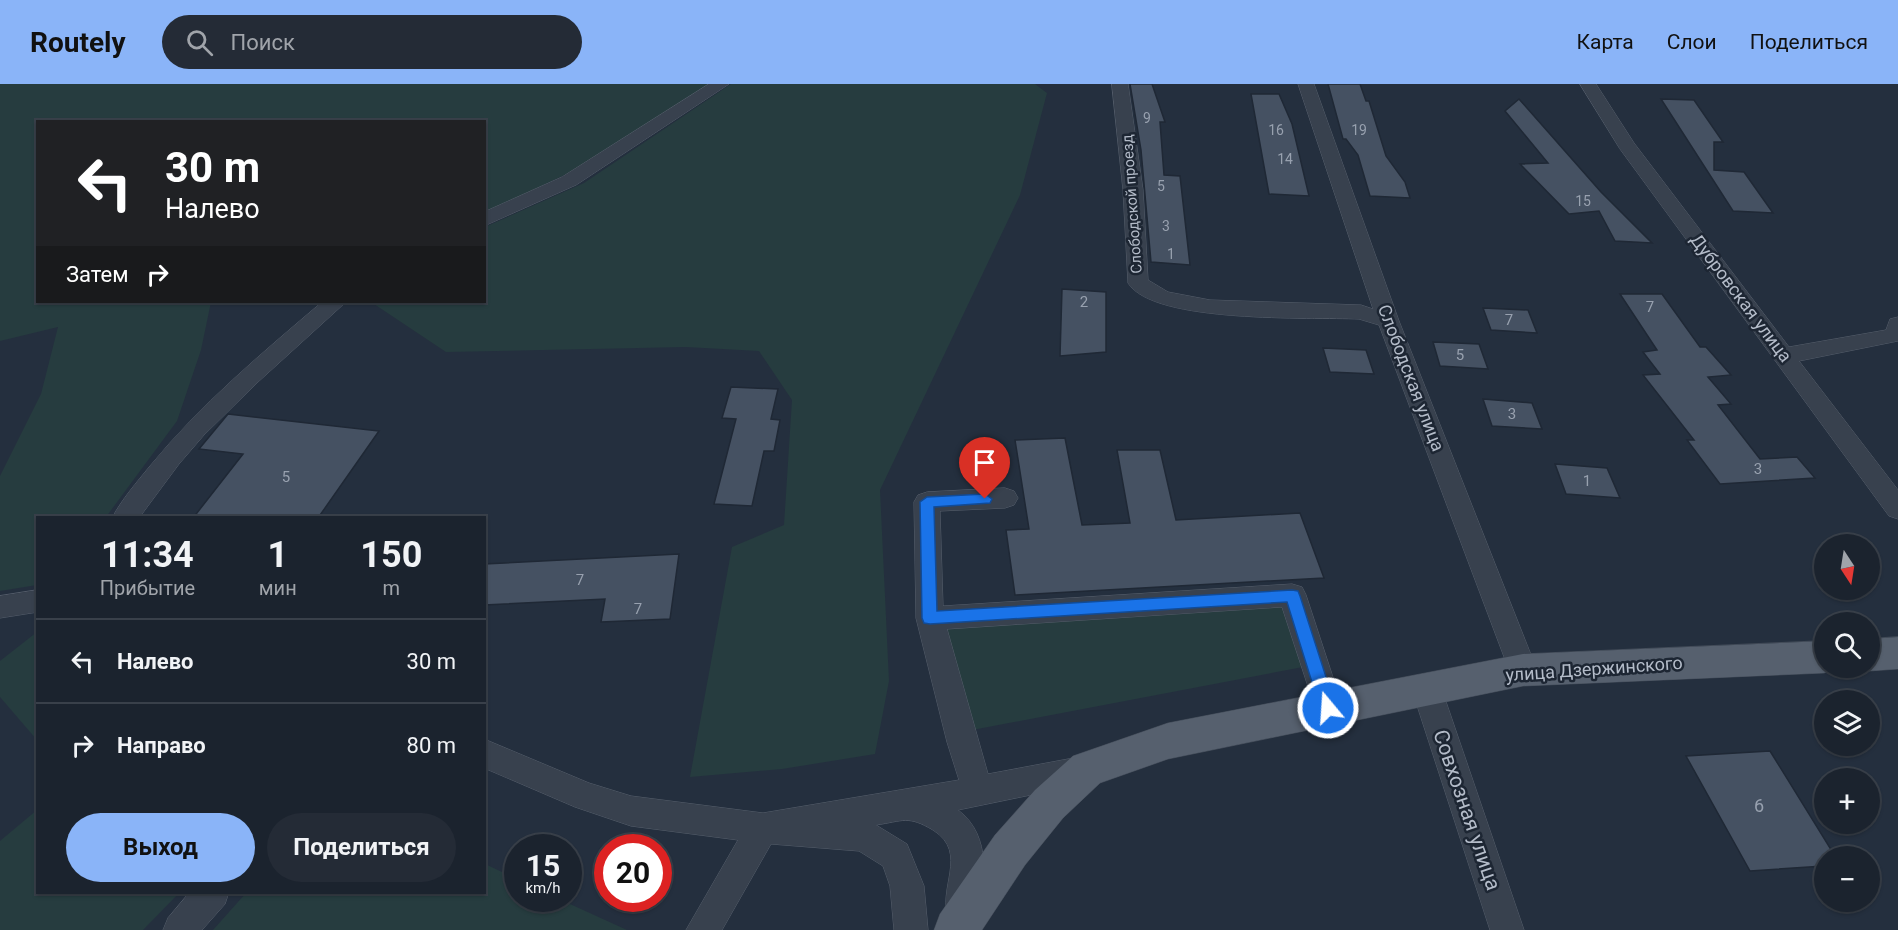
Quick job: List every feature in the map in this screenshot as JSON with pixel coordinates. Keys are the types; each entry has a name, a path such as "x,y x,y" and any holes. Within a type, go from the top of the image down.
{"main road":[{"path":"1880,654 1898,653"},
{"name":"улица Дзержинского","path":"1087,769 1168,741 1523,670 1814,657"},
{"path":"957,930 1010,850 1049,804 1087,769"}],"street":[{"path":"486,219 569,181 715,88 734,84"},
{"name":"Слободской проезд","path":"1120,84 1132,190 1138,283 1162,298 1210,307 1361,312 1388,321"},
{"name":"Слободская улица","path":"1306,84 1388,321 1523,670"},
{"name":"Дубровская улица","path":"1588,84 1626,145 1898,509"},
{"path":"126,516 147,484 213,409 334,303"},
{"path":"1784,356 1897,332"},
{"path":"978,791 962,742 930,618 927,502 1005,498"},
{"path":"930,618 1292,596 1328,708"},
{"path":"0,607 36,601"},
{"name":"Совхозная улица","path":"1427,690 1507,930"},
{"path":"486,754 586,797 631,811 763,828 864,836 896,855 907,886 911,930"},
{"path":"763,828 913,804 1087,769"},
{"path":"913,804 948,820 958,830 967,848 968,870 957,930"},
{"path":"703,930 763,828"},
{"path":"180,930 211,894"}],"green space":[{"path":"0,84 711,84 577,169 486,213 486,120 36,120 36,303 211,303 201,350 177,421 107,516 36,516 36,585 0,591 0,476 41,394 58,327 0,341"},
{"path":"731,84 1035,84 1047,93 1020,195 880,490 889,681 875,754 782,769 690,777 732,547 784,525 792,400 759,351 686,347 446,352 372,303 486,303 486,227 584,183"},
{"path":"1286,605 1303,667 967,731 938,626"},
{"path":"36,633 36,739 0,697 0,661"},
{"path":"36,811 36,894 178,894 143,930 0,930 0,841"},
{"path":"486,864 504,873 504,912 582,912 582,909 627,930 213,930 245,894 486,894"}],"building":[{"path":"1130,84 1152,84 1165,122 1160,122 1164,175 1180,176 1190,265 1151,262 1141,150"},
{"path":"1328,84 1360,84 1366,101 1369,101 1386,156 1405,182 1410,198 1370,196 1358,155 1346,139 1343,139"},
{"path":"1251,94 1279,94 1292,124 1309,196 1269,194"},
{"path":"1519,99 1601,192 1652,243 1615,241 1599,211 1569,214 1520,164 1548,163 1505,111"},
{"path":"1661,99 1694,100 1723,142 1714,142 1714,170 1744,172 1773,213 1733,211"},
{"path":"1062,289 1106,292 1106,352 1060,356"},
{"path":"1620,294 1662,294 1700,347 1706,347 1731,375 1708,377 1731,404 1718,405 1760,459 1797,457 1815,478 1720,484 1687,440 1694,440 1643,375 1660,374 1643,352 1657,350"},
{"path":"1483,308 1528,310 1537,333 1491,330"},
{"path":"1433,342 1479,344 1488,369 1440,366"},
{"path":"1323,348 1366,350 1374,374 1330,372"},
{"path":"731,387 778,389 771,419 780,420 774,451 764,451 752,506 714,504 736,419 722,418"},
{"path":"1483,399 1532,403 1542,429 1492,426"},
{"path":"228,414 379,431 319,516 195,516 243,454 199,449"},
{"path":"1065,438 1082,525 1130,523 1117,450 1160,450 1176,520 1300,513 1324,578 1015,595 1006,530 1029,529 1015,440"},
{"path":"1555,464 1607,468 1620,498 1566,494"},
{"path":"679,554 670,619 601,622 605,599 486,605 486,564"},
{"path":"1770,751 1814,822 1814,834 1821,834 1829,846 1814,846 1814,867 1750,871 1686,756"}],"route":[{"path":"985,499 927,502 930,618 1292,596 1328,708"}]}
